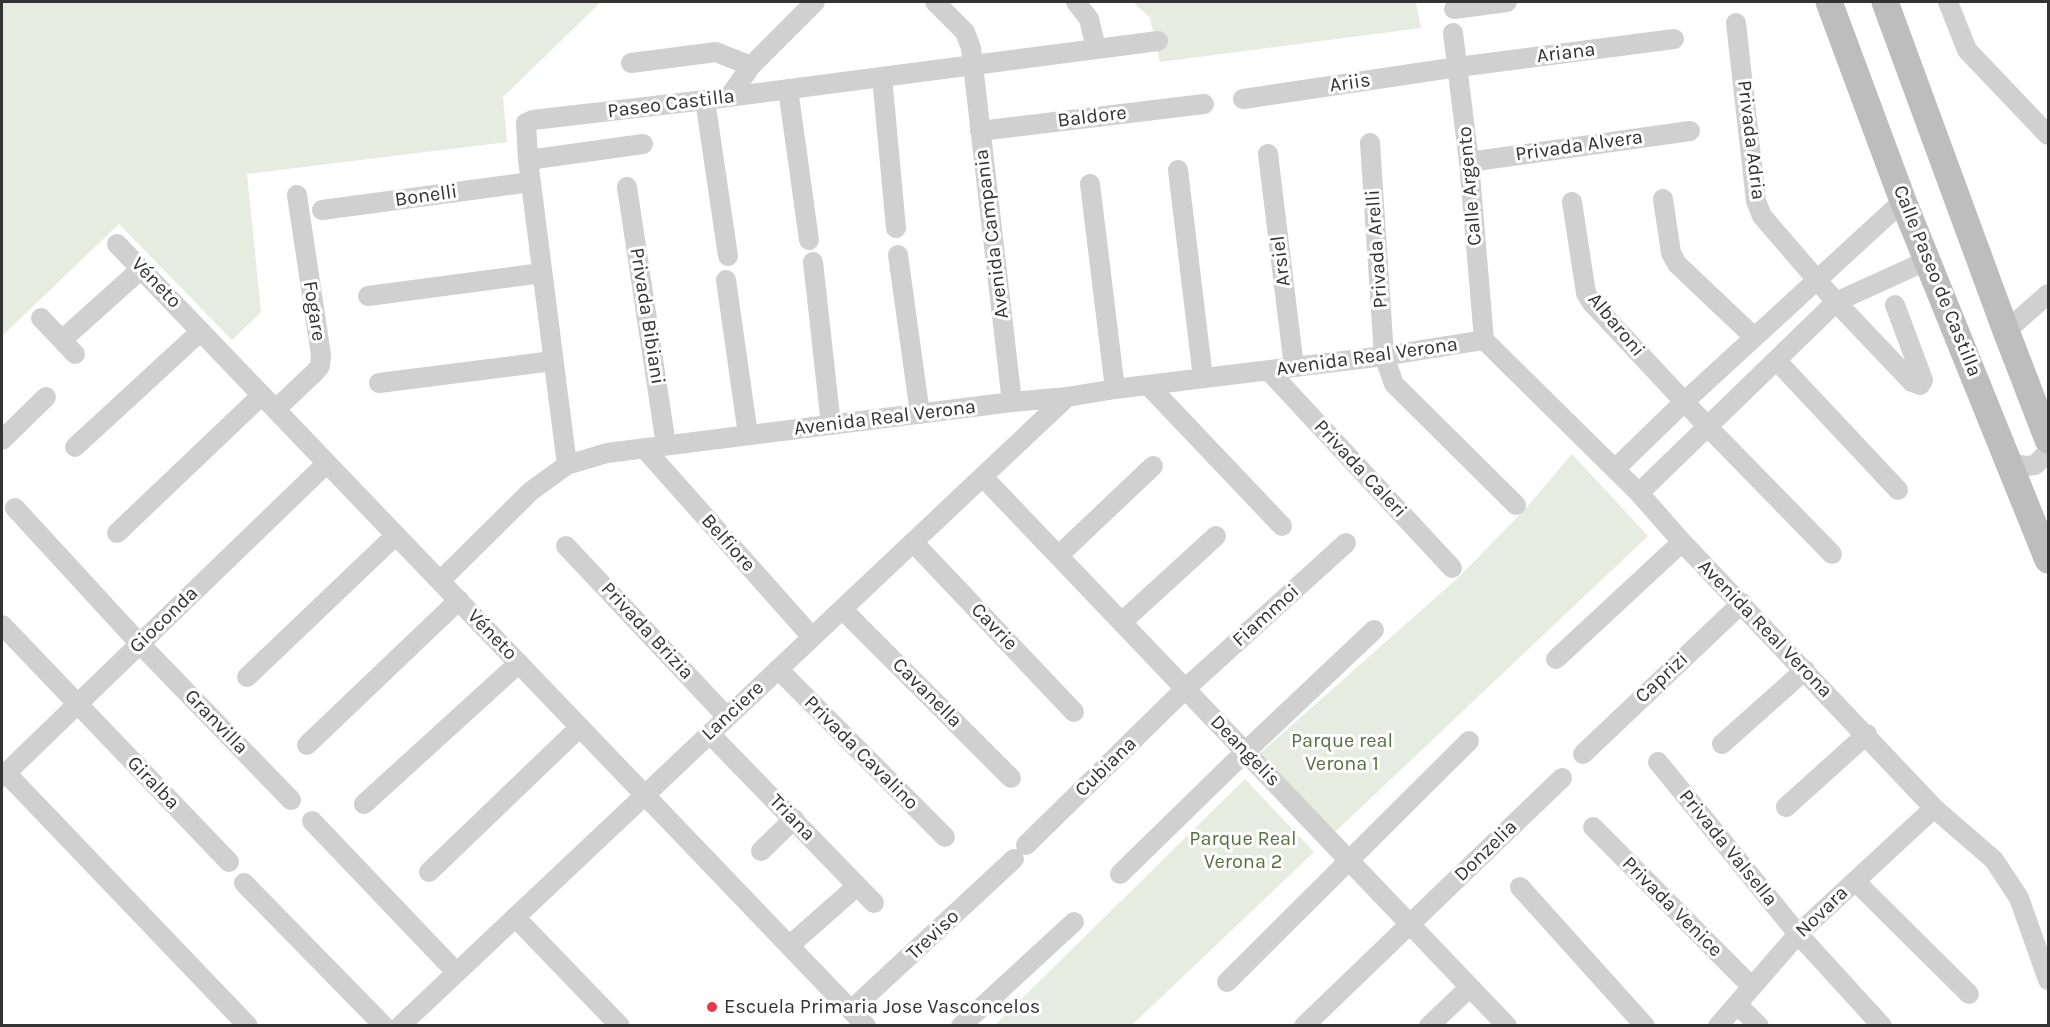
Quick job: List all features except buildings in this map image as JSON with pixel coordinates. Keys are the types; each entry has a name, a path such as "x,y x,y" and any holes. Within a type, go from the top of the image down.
{"street":[{"path":"729,97 751,66 815,2"},
{"name":"Avenida Campania","path":"934,2 965,32 971,48 1011,402"},
{"path":"1076,2 1089,19 1095,48"},
{"path":"1454,9 1508,2"},
{"name":"Calle Paseo de Castilla","path":"1829,2 1903,201 2049,560"},
{"path":"1885,2 2006,331 2049,440"},
{"path":"1948,2 1967,50 2049,135"},
{"name":"Privada Adria","path":"1736,23 1756,201 1762,216 1836,302 1912,382 1920,385 1923,380 1895,305"},
{"name":"Calle Argento","path":"1453,33 1469,162 1484,340"},
{"name":"Ariana","path":"1458,68 1674,39"},
{"name":"Paseo Castilla","path":"567,465 528,160 526,123 533,120 1158,41"},
{"path":"631,63 716,52 751,66"},
{"name":"Ariis","path":"1242,99 1458,68"},
{"path":"882,77 896,228"},
{"path":"788,89 809,240"},
{"path":"705,100 728,256"},
{"name":"Baldore","path":"980,131 1204,104"},
{"name":"Privada Alvera","path":"1469,162 1690,131"},
{"name":"Privada Arelli","path":"1370,143 1384,356 1394,384 1516,505"},
{"path":"528,160 643,144"},
{"name":"Arsiel","path":"1268,154 1294,367"},
{"path":"1178,170 1203,378"},
{"name":"Bonelli","path":"322,210 531,182"},
{"path":"1090,184 1115,389"},
{"name":"Privada Bibiani","path":"627,187 666,446"},
{"name":"Fogare","path":"269,402 314,373 320,366 321,355 297,195"},
{"path":"1663,199 1671,252 1677,264 1754,338"},
{"path":"1615,468 1903,201"},
{"name":"Albaroni","path":"1572,202 1586,293 1592,303 1684,402 1832,554"},
{"name":"Véneto","path":"117,244 866,1026"},
{"path":"898,255 920,414"},
{"path":"1639,493 1836,302 1928,260"},
{"path":"813,262 831,425"},
{"path":"41,318 68,347 141,268"},
{"path":"368,297 542,273"},
{"path":"726,280 748,435"},
{"path":"2006,331 2049,294"},
{"path":"75,447 201,331"},
{"name":"Avenida Real Verona","path":"440,581 531,491 567,465 607,453 1011,402 1067,397 1384,356 1484,340 1615,468 1934,808 1994,860 2019,898 2049,980"},
{"path":"1776,360 1898,490"},
{"path":"379,382 553,361"},
{"name":"Privada Caleri","path":"1268,370 1452,568"},
{"path":"1148,385 1282,526"},
{"path":"2,440 46,397"},
{"name":"Lanciere","path":"399,1026 1067,397"},
{"path":"117,533 269,402"},
{"name":"Belfiore","path":"644,448 812,637"},
{"path":"2011,463 2035,465 2049,452"},
{"name":"Gioconda","path":"4,775 327,463"},
{"path":"1058,556 1152,466"},
{"name":"Deangelis","path":"983,477 1507,1026"},
{"name":"Granvilla","path":"15,508 140,644 291,800"},
{"path":"248,677 396,535"},
{"path":"1122,622 1216,536"},
{"name":"Cavrie","path":"913,542 1074,712"},
{"path":"1556,659 1682,542"},
{"name":"Fiammoi","path":"1185,689 1346,543"},
{"name":"Privada Brizia","path":"566,546 727,717"},
{"path":"307,745 459,600"},
{"name":"Caprizi","path":"1583,753 1742,603"},
{"name":"Cavanella","path":"842,609 1011,778"},
{"name":"Giralba","path":"2,625 76,705 229,862"},
{"path":"1120,874 1374,630"},
{"path":"364,804 519,663"},
{"name":"Privada Cavalino","path":"778,669 945,837"},
{"path":"1722,744 1805,670"},
{"name":"Cubiana","path":"1020,852 1185,689"},
{"path":"429,872 580,726"},
{"name":"Triana","path":"710,734 874,903"},
{"path":"1786,807 1867,734"},
{"path":"1227,982 1469,741"},
{"name":"Privada Valsella","path":"1658,762 1798,934 1882,1026"},
{"path":"4,775 248,1026"},
{"name":"Donzelia","path":"1304,1026 1562,778"},
{"name":"Novara","path":"1718,1026 1798,934 1934,808"},
{"path":"761,852 794,819"},
{"path":"312,821 456,972"},
{"name":"Privada Venice","path":"1593,827 1752,987"},
{"name":"Treviso","path":"851,1010 1020,852"},
{"path":"1855,881 1969,994"},
{"path":"244,883 384,1026"},
{"path":"789,946 857,886"},
{"path":"1520,887 1646,1026"},
{"path":"515,917 620,1026"},
{"path":"961,1026 1074,922"},
{"path":"1429,1026 1470,987"},
{"path":"1737,1004 1759,1026"}],"green space":[{"path":"2,2 601,2 503,97 507,142 247,174 261,312 232,340 119,224 2,336"},
{"path":"1133,2 1416,2 1421,28 1160,62 1150,18"},
{"name":"Parque real Verona 1","path":"1572,454 1648,536 1335,832 1257,756 1460,576 1526,508"},
{"name":"Parque Real Verona 2","path":"1245,779 1314,852 1132,1025 995,1025"}],"place":[{"name":"Escuela Primaria Jose Vasconcelos","path":"712,1007"}]}
